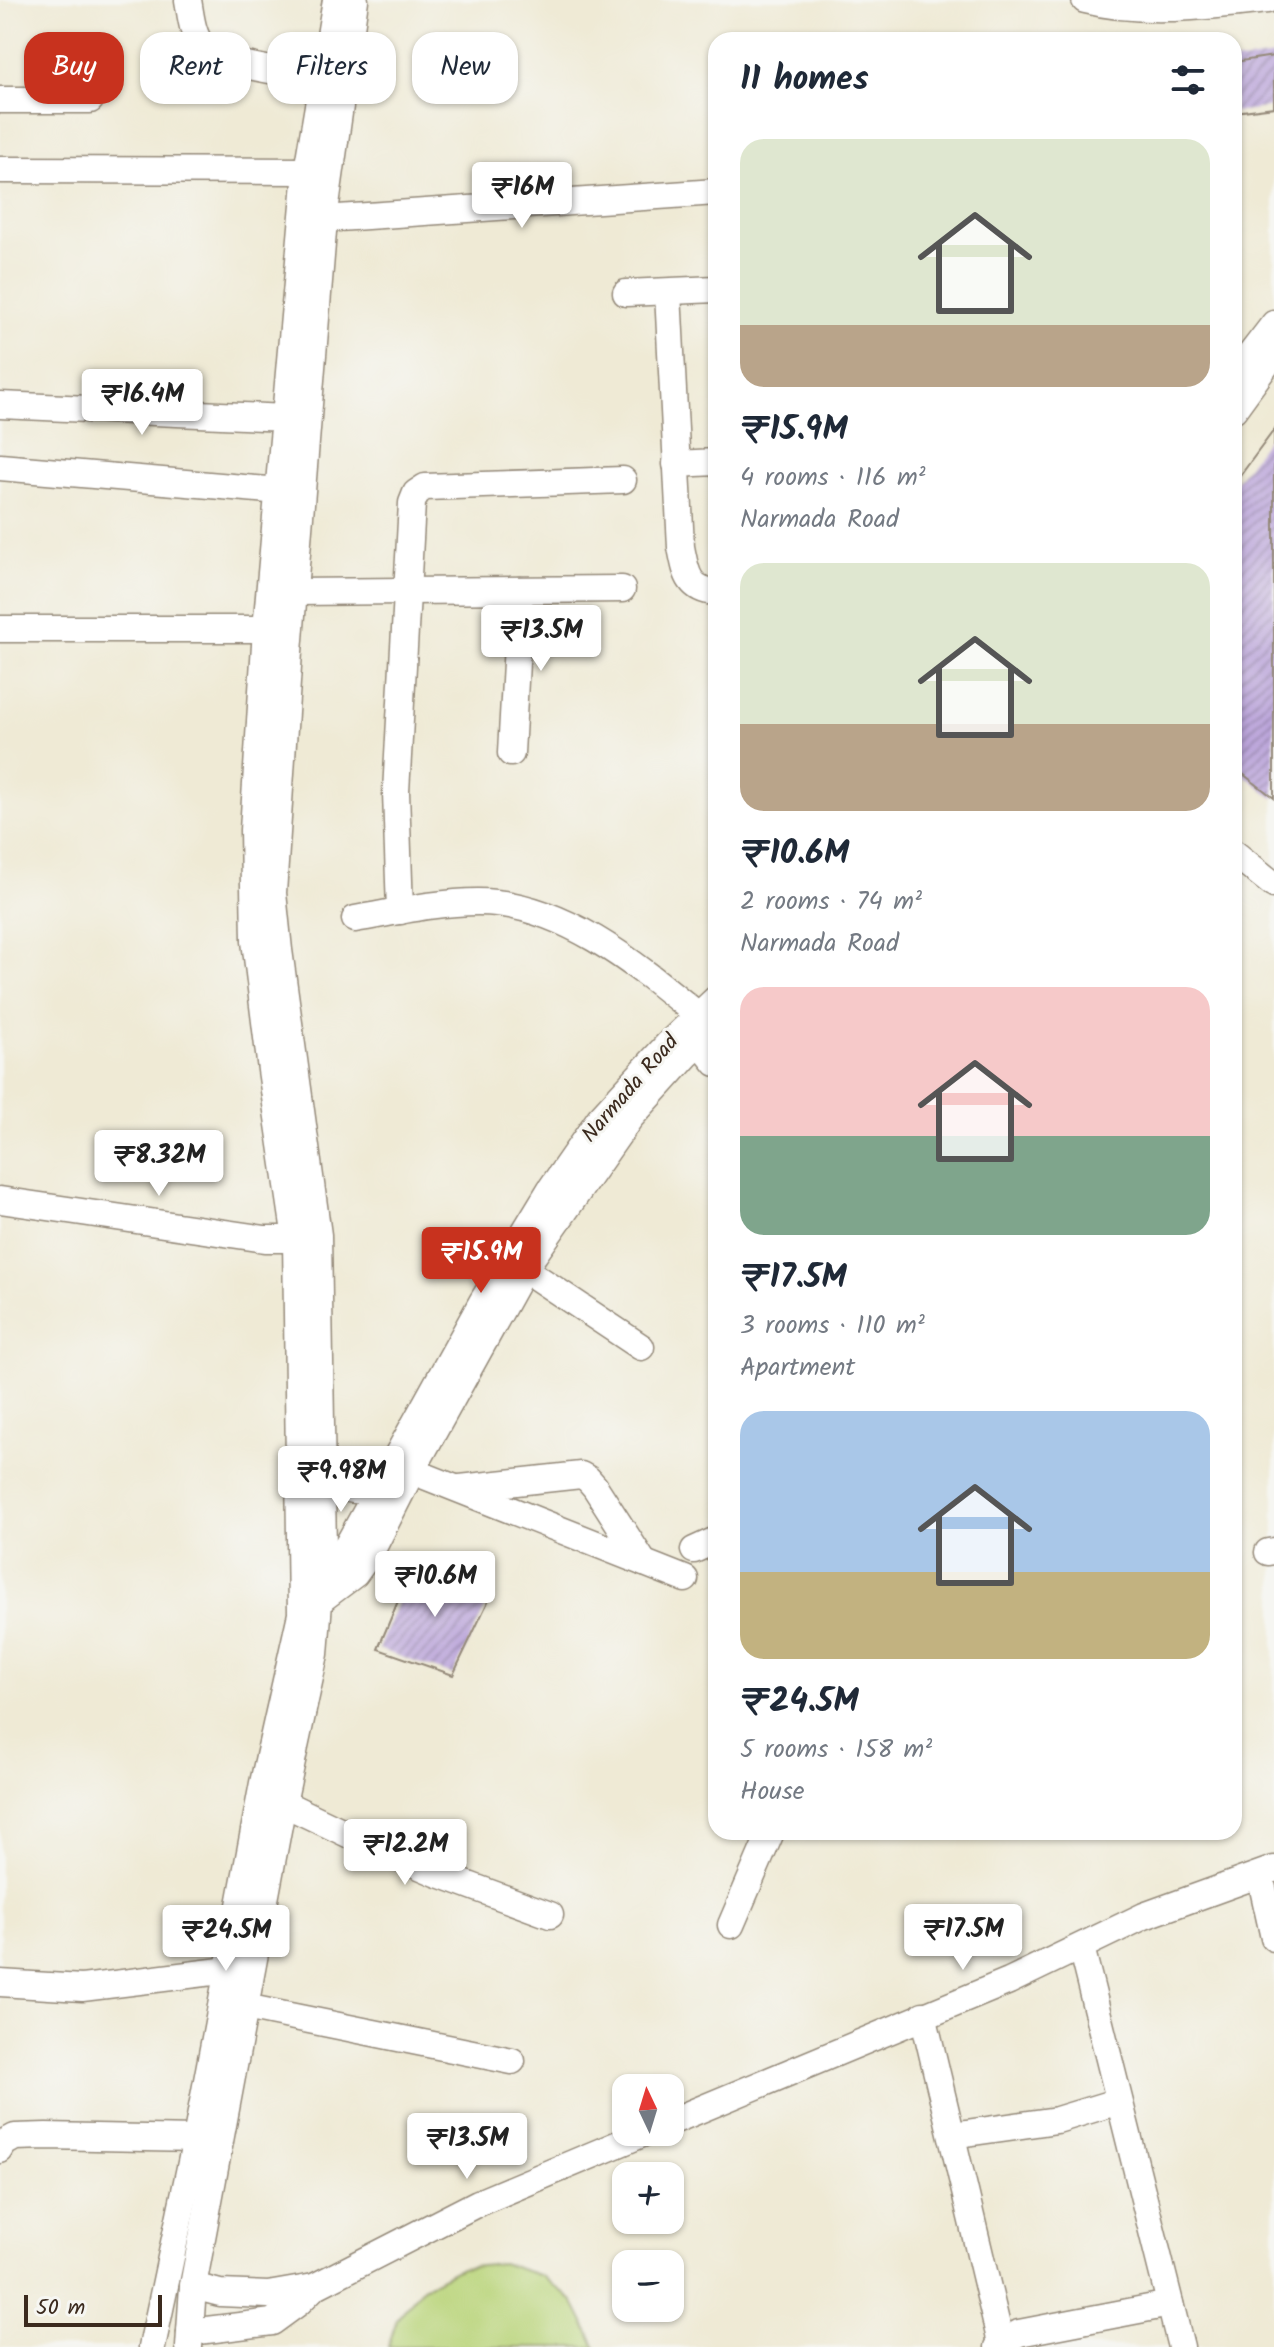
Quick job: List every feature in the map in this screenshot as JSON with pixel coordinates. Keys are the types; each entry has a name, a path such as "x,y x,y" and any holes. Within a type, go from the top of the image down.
{"street":[{"path":"188,0 195,33 204,49 222,59 267,68"},
{"path":"331,32 336,0"},
{"path":"152,2347 196,2139 263,1783 323,1551 322,1474 307,1237 273,893 324,219 355,0"},
{"path":"1098,2 1142,9 1190,3 1267,0"},
{"path":"0,100 24,100"},
{"path":"314,2287 274,2334 189,2340 193,2286 283,1803 315,1654 310,1596 307,1237 271,1070 255,941 253,830 266,629 307,171 319,104"},
{"path":"0,170 307,171"},
{"path":"324,219 708,193"},
{"path":"626,293 708,290"},
{"path":"668,293 681,547 687,575 695,586 708,591"},
{"path":"1242,366 1274,324"},
{"path":"1242,398 1274,354"},
{"path":"0,405 286,418"},
{"path":"676,464 708,462"},
{"path":"0,467 280,491"},
{"path":"400,911 396,792 412,503 416,493 425,487 623,480"},
{"path":"294,592 622,589"},
{"path":"511,753 520,590"},
{"path":"266,629 294,592"},
{"path":"0,629 266,629"},
{"path":"1242,859 1274,885"},
{"path":"355,919 433,905 478,902 506,904 542,914 636,964 708,1029"},
{"name":"Narmada Road","path":"310,1596 346,1548 482,1302 550,1190 600,1118 668,1044 708,1030"},
{"path":"310,1596 355,1574 371,1552 412,1471 524,1269 630,1118 708,1031"},
{"path":"0,1200 265,1239 307,1237"},
{"path":"524,1269 641,1347"},
{"path":"412,1471 685,1579"},
{"path":"322,1474 337,1486 350,1490 379,1489"},
{"path":"457,1489 581,1475 595,1487 644,1563"},
{"path":"283,1803 436,1873 550,1915"},
{"path":"731,1925 768,1840"},
{"path":"684,2116 1009,1981 1144,1916 1267,1872 1274,1938"},
{"path":"1081,1947 1181,2347"},
{"path":"0,1983 82,1988 229,1970"},
{"path":"245,2007 512,2061"},
{"path":"923,2015 1000,2345 1019,2333 1170,2304"},
{"path":"952,2135 1057,2120 1119,2101"},
{"path":"0,2150 4,2143 15,2137 196,2139"},
{"path":"193,2286 220,2293 268,2295 314,2287 478,2203 614,2146"},
{"path":"268,2295 274,2334"}],"green space":[{"path":"501,2263 542,2276 573,2301 596,2347 388,2347 397,2319 423,2287 461,2267"}],"building":[{"path":"1274,56 1274,107 1242,111 1242,61"},
{"path":"1274,430 1274,798 1242,773 1242,473"},
{"path":"413,1565 494,1589 453,1675 378,1649"}]}
